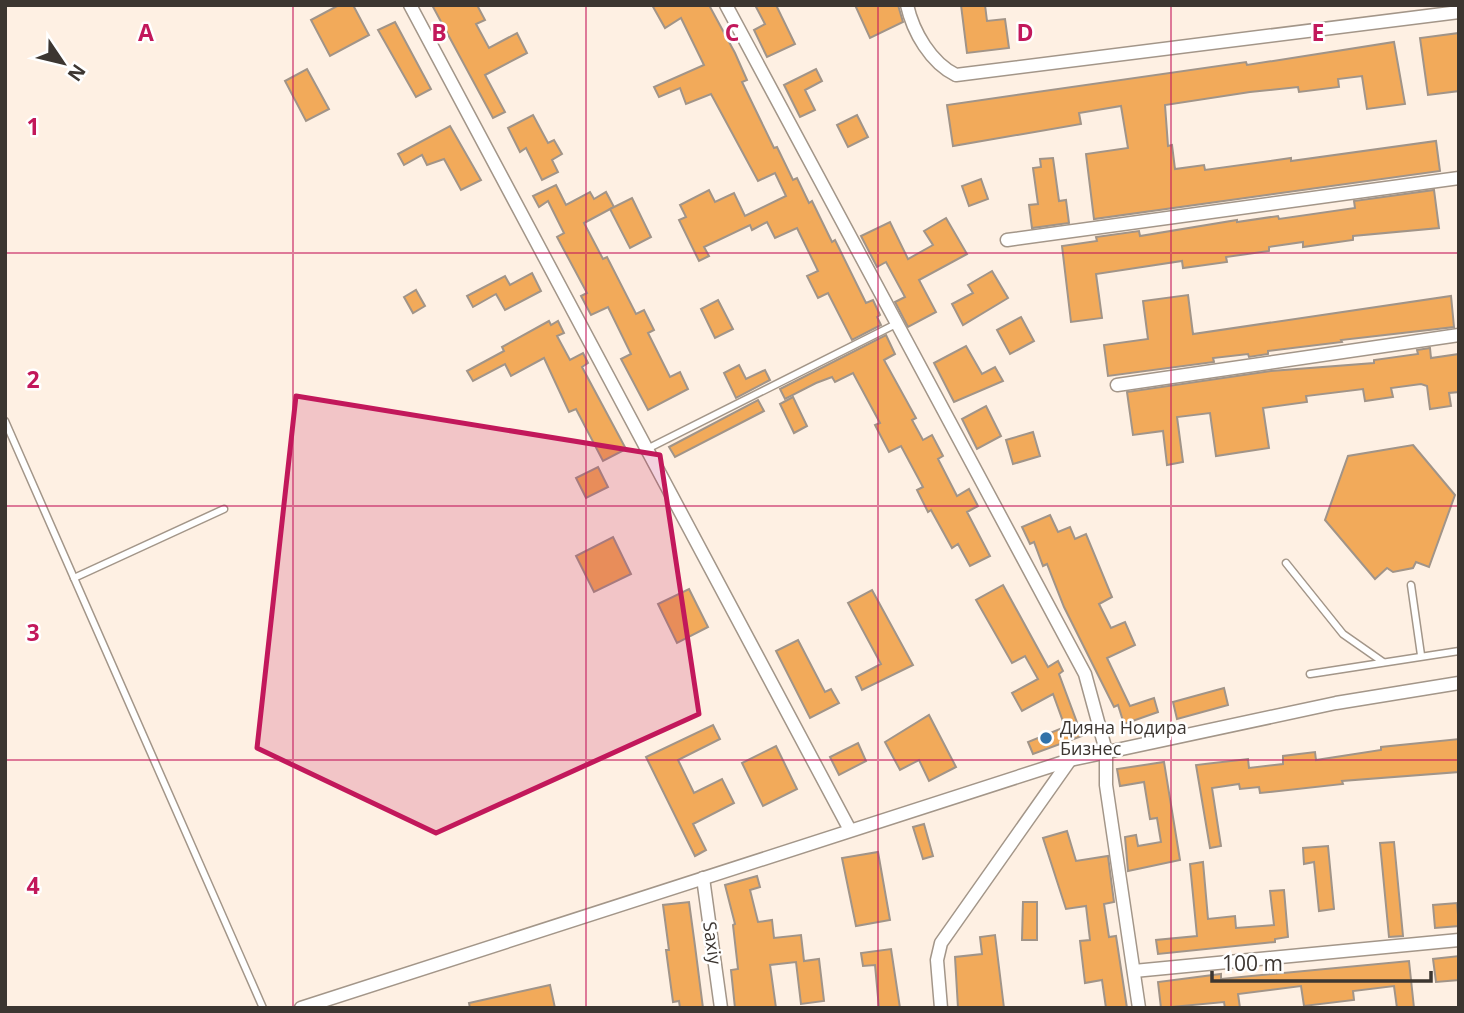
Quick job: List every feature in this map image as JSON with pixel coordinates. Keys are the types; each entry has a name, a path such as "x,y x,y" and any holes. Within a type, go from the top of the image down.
{"street":[{"path":"410,5 649,448 850,830"},
{"path":"726,5 1085,674 1106,751 1106,785 1139,1008"},
{"path":"907,5 911,26 940,64 957,75 1459,12"},
{"path":"1007,240 1459,178"},
{"path":"1117,385 1459,335"},
{"path":"301,1008 1070,760 1336,703 1459,683"},
{"path":"941,1008 937,960 941,943 1070,760"},
{"name":"Saxiy","path":"704,878 721,1008"},
{"path":"1134,971 1459,940"}],"lane":[{"path":"649,448 896,324"},
{"path":"5,421 262,1008"},
{"path":"74,578 224,509"},
{"path":"1286,563 1343,634 1383,662"},
{"path":"1411,585 1421,655"},
{"path":"1310,674 1459,651"}],"highlighted area":[{"path":"296,396 660,455 699,714 436,833 257,748"}],"building":[{"path":"339,5 353,5 369,35 330,56 311,20"},
{"path":"432,5 477,5 485,20 476,24 489,48 517,33 527,53 485,75 505,112 493,118"},
{"path":"652,5 709,5 735,53 747,80 742,82 774,148 777,147 793,180 797,178 809,203 812,201 866,303 873,300 881,325 852,340 828,293 818,298 807,276 818,271 797,228 775,238 767,222 752,230 750,225 704,247 709,256 699,261 679,220 686,217 680,205 709,190 715,202 734,193 745,216 786,196 775,173 758,181 711,94 686,104 680,88 659,97 654,87 704,65 681,18 665,28"},
{"path":"755,5 776,5 795,44 767,57 754,30 765,24"},
{"path":"855,5 898,5 903,22 870,38"},
{"path":"961,5 985,5 987,21 1005,19 1009,48 967,53"},
{"path":"395,22 431,89 416,97 378,30"},
{"path":"1459,33 1459,91 1428,95 1420,38"},
{"path":"1394,42 1405,104 1367,109 1362,76 1338,79 1339,87 1299,92 1298,87 1165,105 1168,146 1172,145 1175,169 1204,165 1205,170 1291,158 1291,161 1436,141 1440,171 1094,219 1086,154 1128,148 1121,106 1079,113 1081,124 953,146 947,105 1246,62 1247,65"},
{"path":"307,69 329,109 306,121 285,81"},
{"path":"816,69 822,81 805,90 815,110 800,117 784,85"},
{"path":"533,115 548,143 554,140 562,154 552,160 558,172 542,180 526,148 520,152 508,128"},
{"path":"857,115 868,137 848,147 837,125"},
{"path":"450,126 481,180 461,190 444,159 427,165 422,155 404,165 398,154"},
{"path":"1053,158 1059,201 1066,200 1069,223 1032,228 1029,205 1038,204 1033,168 1041,167 1040,159"},
{"path":"981,179 988,199 969,206 962,186"},
{"path":"556,185 566,205 590,192 594,199 606,192 614,207 584,223 603,259 607,257 636,314 644,310 654,330 648,333 670,377 680,372 688,389 648,410 621,359 631,354 608,307 591,315 581,296 587,293 557,237 564,233 548,201 539,207 533,196"},
{"path":"1434,190 1439,228 1353,236 1353,240 1303,247 1303,242 1269,247 1269,251 1226,257 1227,262 1183,268 1182,261 1096,274 1102,318 1071,322 1062,246 1097,241 1096,237 1139,231 1140,236 1237,220 1278,216 1279,219 1355,208 1354,201"},
{"path":"632,198 651,237 630,248 610,209"},
{"path":"946,218 967,254 919,280 936,312 908,327 895,302 905,297 886,262 877,267 861,236 890,222 908,259 933,245 924,231"},
{"path":"992,271 1008,298 963,325 952,304 973,293 968,285"},
{"path":"532,273 541,291 505,310 496,294 473,307 467,296 505,276 510,285"},
{"path":"416,290 425,306 413,313 404,297"},
{"path":"1188,295 1193,334 1451,296 1454,327 1341,340 1342,342 1268,351 1268,354 1249,357 1248,354 1213,358 1214,362 1108,376 1104,345 1148,339 1143,301"},
{"path":"718,300 733,329 715,338 701,309"},
{"path":"1021,317 1034,341 1010,354 997,330"},
{"path":"549,321 551,325 558,321 564,333 557,336 570,360 583,353 588,363 582,367 626,449 603,461 576,409 569,412 544,358 511,376 505,364 473,381 467,371 504,351 502,347"},
{"path":"886,335 895,354 884,360 916,418 912,420 923,440 932,435 943,456 938,459 957,496 969,489 978,506 967,512 990,556 970,566 958,544 952,548 931,510 928,512 917,490 923,487 901,446 889,452 875,425 880,423 853,373 835,382 832,377 816,383 785,399 780,389"},
{"path":"966,346 982,374 995,367 1003,381 954,402 934,363"},
{"path":"1430,348 1431,358 1459,354 1459,392 1449,393 1451,406 1430,409 1427,386 1421,384 1391,388 1393,397 1365,401 1363,389 1306,396 1307,402 1263,408 1269,448 1216,456 1210,413 1177,417 1183,462 1167,465 1163,431 1133,435 1127,392 1271,371 1374,363 1374,360 1418,354 1417,350"},
{"path":"739,365 746,379 765,370 770,380 736,398 724,373"},
{"path":"793,397 807,426 794,433 780,404"},
{"path":"758,400 764,411 675,457 669,447"},
{"path":"986,406 1001,436 977,449 962,419"},
{"path":"1033,432 1040,456 1013,464 1006,440"},
{"path":"1413,445 1455,495 1429,567 1416,562 1413,568 1393,572 1387,568 1375,579 1325,520 1348,456"},
{"path":"598,467 608,487 586,498 576,478"},
{"path":"1050,515 1058,532 1070,527 1075,539 1086,534 1112,597 1099,604 1111,628 1125,622 1135,645 1107,658 1130,706 1154,698 1158,712 1124,724 1118,705 1114,707 1064,607 1047,564 1043,566 1034,542 1030,544 1022,527"},
{"path":"613,537 631,574 594,592 576,556"},
{"path":"1003,585 1048,667 1058,661 1063,671 1059,674 1082,736 1033,754 1028,742 1065,727 1053,694 1022,711 1012,693 1038,679 1025,656 1012,663 976,600"},
{"path":"689,589 708,627 677,643 658,604"},
{"path":"872,590 913,665 862,690 856,677 881,664 848,603"},
{"path":"798,640 825,692 831,689 839,703 810,718 776,651"},
{"path":"1224,688 1228,705 1177,719 1173,702"},
{"path":"929,715 956,767 929,781 919,760 900,770 885,742"},
{"path":"713,725 720,739 678,760 694,793 722,779 734,803 693,824 706,850 695,856 646,757"},
{"path":"1459,739 1459,772 1342,781 1343,784 1260,793 1259,787 1240,789 1239,784 1212,788 1221,846 1210,848 1196,765 1248,759 1249,768 1283,764 1283,756 1315,752 1316,760 1381,750 1381,747"},
{"path":"858,743 866,761 839,775 830,757"},
{"path":"776,746 797,789 763,806 742,763"},
{"path":"1164,762 1180,860 1128,871 1125,837 1136,835 1138,846 1161,842 1157,818 1150,819 1144,782 1120,786 1117,769"},
{"path":"924,824 933,856 923,859 913,827"},
{"path":"1067,831 1076,861 1108,856 1114,902 1104,904 1109,937 1116,936 1127,1008 1106,1008 1102,980 1085,983 1080,941 1090,940 1086,906 1066,909 1043,838"},
{"path":"1394,842 1403,936 1389,937 1380,843"},
{"path":"1328,846 1334,909 1319,911 1314,862 1304,864 1303,848"},
{"path":"878,852 890,920 856,926 842,858"},
{"path":"1203,862 1208,919 1235,916 1236,928 1274,925 1270,891 1284,890 1288,937 1275,939 1275,942 1158,954 1156,940 1197,936 1190,864"},
{"path":"757,876 760,887 750,890 758,922 772,920 774,938 801,935 804,961 819,959 824,1001 801,1004 796,962 770,965 776,1008 735,1008 731,970 738,969 735,924 725,885"},
{"path":"689,902 703,1008 680,1008 679,1001 673,1002 666,950 669,950 663,905"},
{"path":"1023,902 1037,902 1037,940 1022,940"},
{"path":"1457,903 1459,926 1435,928 1433,905"},
{"path":"995,935 1004,1008 958,1008 955,957 982,954 980,937"},
{"path":"891,949 900,1008 879,1008 875,965 863,966 861,953"},
{"path":"1459,956 1459,980 1436,982 1433,959"},
{"path":"1409,961 1414,1008 1397,1008 1394,986 1353,991 1354,1000 1304,1006 1301,986 1238,994 1240,1008 1225,1008 1224,1002 1161,1008 1158,982 1221,974 1221,979"},
{"path":"550,985 555,1008 470,1008 469,1003"}],"place":[{"name":"Дияна Нодира Бизнес","path":"1046,738"}]}
